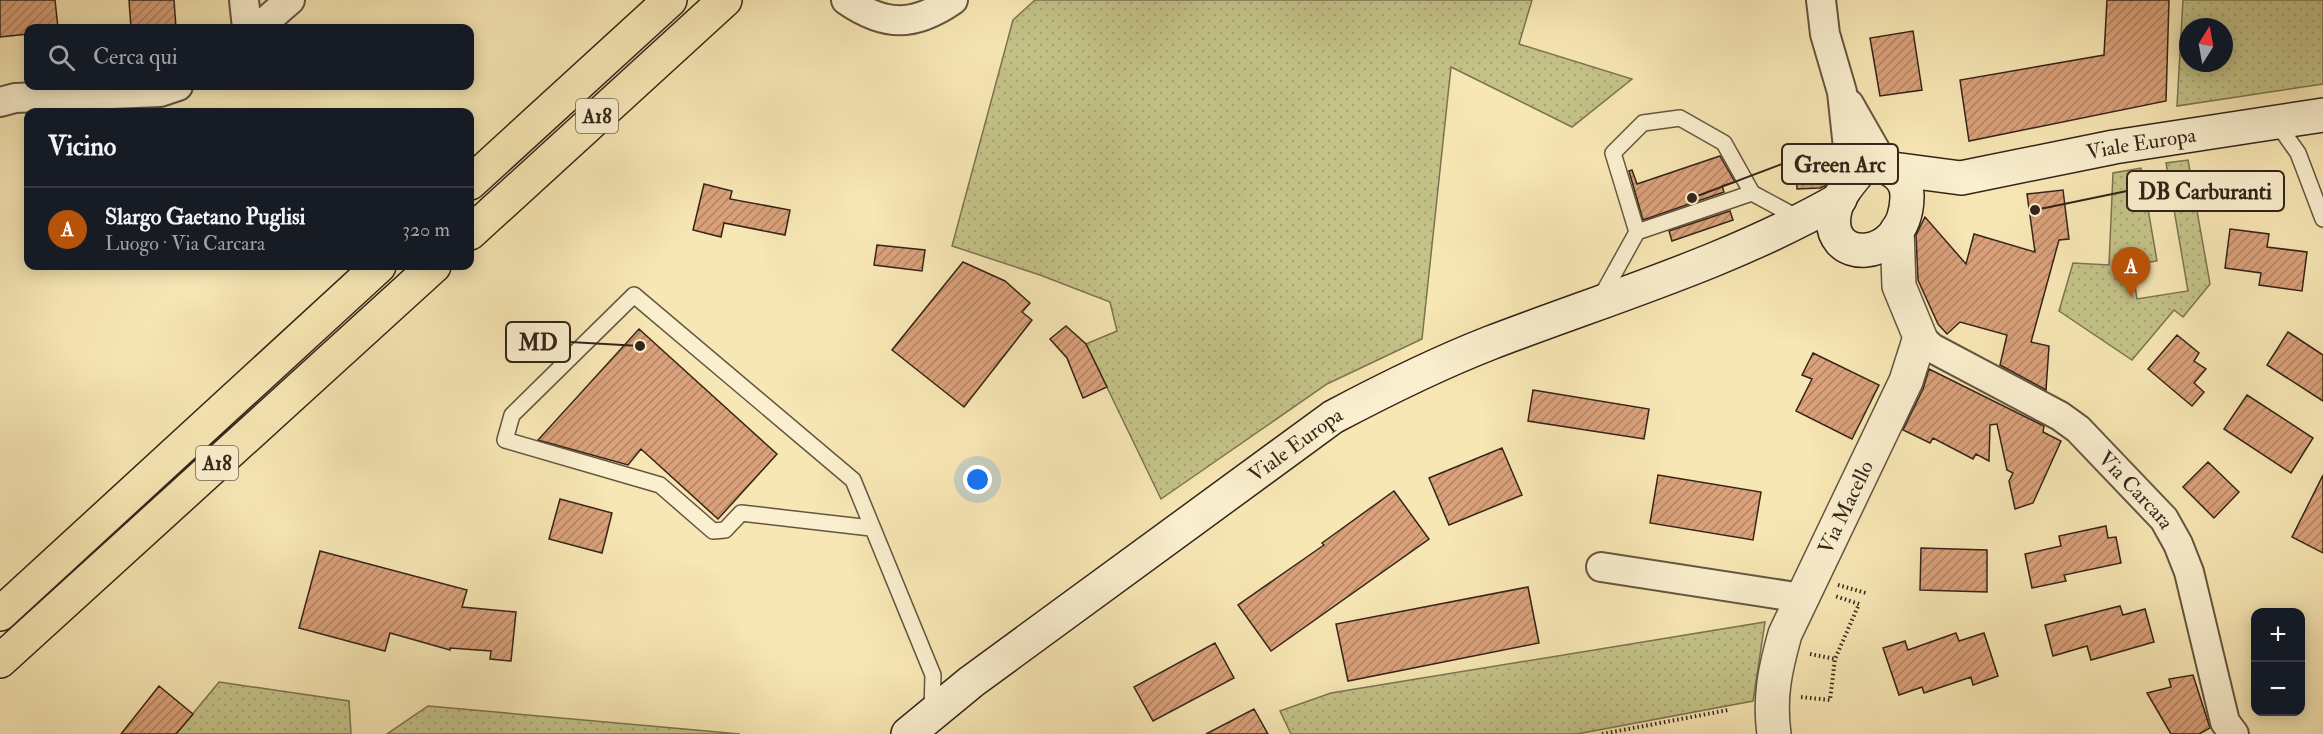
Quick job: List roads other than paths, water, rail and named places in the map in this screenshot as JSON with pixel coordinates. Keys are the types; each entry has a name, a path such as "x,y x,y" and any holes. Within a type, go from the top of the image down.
{"highway":[{"name":"A18","path":"474,179 670,0"},
{"path":"474,204 698,0"},
{"name":"A18","path":"474,229 725,0"},
{"name":"A18","path":"0,614 375,270"},
{"path":"0,635 402,270"},
{"name":"A18","path":"0,661 430,270"}],"main road":[{"name":"Viale Europa","path":"1961,178 2114,147 2323,115"},
{"path":"1899,286 1837,235 1834,226 1835,211 1842,195 1862,168 1871,166 1961,178"},
{"path":"1889,168 1904,181 1908,194 1901,224 1899,286 1920,337"},
{"path":"1738,250 1807,241 1850,247 1866,252 1879,248 1901,224 1961,178"},
{"path":"1738,250 1802,219 1842,195"},
{"name":"Viale Europa","path":"925,727 989,669 1333,417 1384,390 1487,344 1738,250"},
{"name":"Via Macello","path":"1774,734 1771,693 1785,634 1821,592 1906,381 1920,337"}],"street":[{"path":"244,0 247,24"},
{"path":"263,24 290,0"},
{"path":"846,0 865,13 884,20 908,20 931,14 953,0"},
{"path":"1821,0 1826,34 1842,92 1849,157 1842,195"},
{"path":"0,102 15,98 166,90"},
{"path":"1842,92 1874,151 1889,168"},
{"name":"Via Carcara","path":"1920,337 1932,348 2060,416 2078,429 2164,519 2178,544 2189,572 2225,722 2234,734"},
{"path":"1601,567 1821,592"}],"lane":[{"path":"1637,232 1613,153 1643,123 1680,118 1724,143 1752,193 1802,219"},
{"path":"2276,122 2298,153 2323,219"},
{"path":"1598,303 1637,232 1752,193"},
{"path":"871,528 741,513 725,530 713,531 660,485 505,440 512,415 634,295 853,480 933,675 925,727"}],"place":[{"name":"Green Arc","path":"1692,198"},
{"name":"DB Carburanti","path":"2035,210"},
{"name":"Slargo Gaetano Puglisi","path":"2131,297"},
{"name":"MD","path":"640,346"}]}
